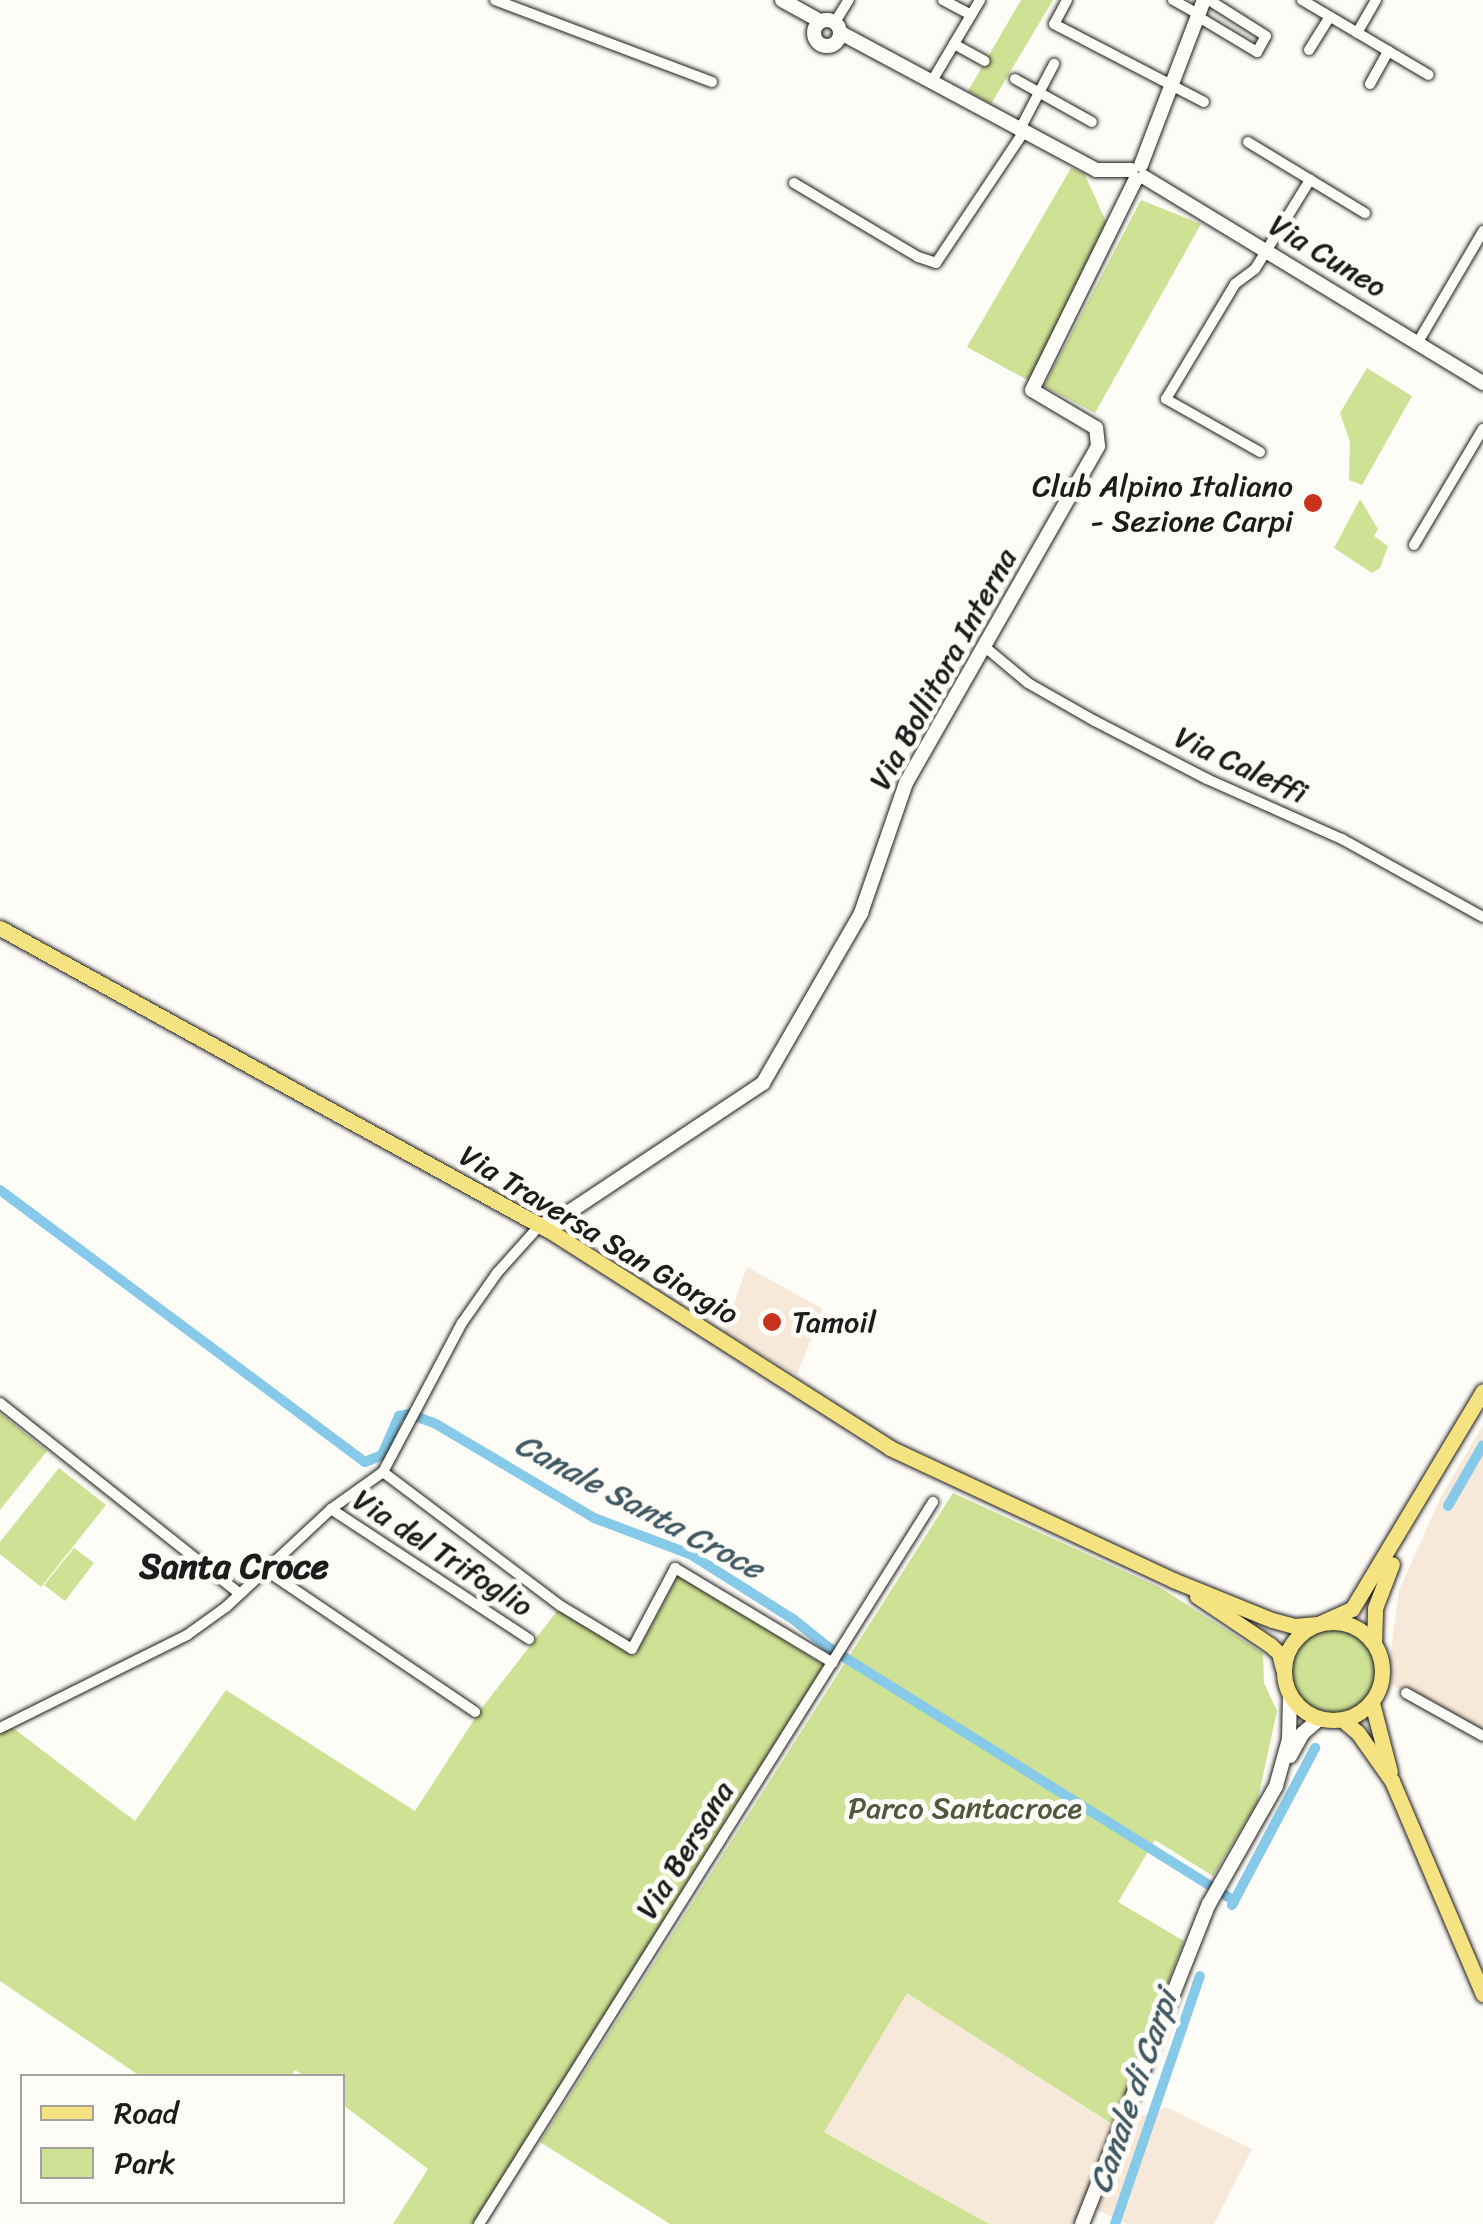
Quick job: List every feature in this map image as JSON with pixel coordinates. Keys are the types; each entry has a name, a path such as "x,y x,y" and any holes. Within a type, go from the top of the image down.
{"main road":[{"name":"Via Traversa San Giorgio","path":"0,928 540,1226 890,1448 1173,1580 1272,1620 1318,1624"},
{"path":"1372,1703 1343,1720 1307,1714 1290,1695 1284,1674 1290,1647 1302,1633 1343,1616 1362,1597 1483,1390"},
{"path":"1439,1466 1381,1590 1371,1627 1382,1674 1372,1703 1392,1781 1483,1994"},
{"name":"Via Traversa San Giorgio","path":"1173,1580 1270,1645 1279,1653 1284,1674"},
{"path":"1318,1624 1356,1627 1374,1644"},
{"path":"1343,1720 1358,1733 1392,1781"}],"street":[{"path":"496,0 712,82"},
{"path":"829,31 849,0"},
{"path":"944,0 971,15"},
{"path":"932,81 980,0"},
{"path":"1067,0 1054,24 1204,102"},
{"path":"1173,0 1202,8 1266,36 1256,52 1202,8"},
{"path":"1302,0 1428,75"},
{"path":"1357,33 1376,0"},
{"path":"788,4 829,31 932,81 1096,170 1138,173"},
{"name":"Via Bollitora Interna","path":"540,1226 554,1222 762,1084 868,899 906,783 1098,446 1096,428 1032,390 1138,173 1202,8"},
{"path":"1309,50 1330,16"},
{"path":"954,44 985,62"},
{"path":"1370,84 1388,51"},
{"path":"794,183 918,258 936,263 1021,132 1054,64"},
{"path":"1015,79 1092,122"},
{"path":"1248,142 1365,212"},
{"name":"Via Cuneo","path":"1138,173 1483,383"},
{"path":"1260,452 1166,399 1235,284 1254,269 1310,180"},
{"path":"1418,342 1483,231"},
{"path":"1414,545 1483,429"},
{"name":"Via Caleffi","path":"985,647 1028,682 1095,721 1207,779 1342,839 1483,917"},
{"path":"0,1728 186,1635 239,1594 331,1509 383,1472 474,1305 540,1226"},
{"path":"0,1403 239,1594"},
{"path":"383,1472 561,1606 632,1649 676,1568 834,1661"},
{"name":"Via Bersana","path":"479,2224 933,1502"},
{"name":"Via del Trifoglio","path":"331,1509 529,1638"},
{"path":"264,1569 475,1712"},
{"path":"1406,1692 1483,1736"},
{"path":"1280,1774 1292,1716 1290,1695"},
{"path":"1082,2224 1209,1904 1303,1733 1319,1719"}],"shaded area":[{"name":"Tamoil","path":"747,1267 823,1309 797,1375 724,1332"},
{"path":"1483,1425 1483,1736 1392,1685 1390,1658 1399,1590 1441,1497"},
{"path":"907,1992 1114,2126 1166,2107 1252,2149 1214,2224 1127,2224 1086,2205 1079,2224 989,2224 823,2131"}],"green space":[{"path":"1021,0 1053,0 991,104 968,91"},
{"path":"1071,168 1084,173 1108,226 1029,381 967,347"},
{"path":"1141,200 1201,224 1095,413 1044,386"},
{"path":"1367,368 1412,396 1362,485 1349,480 1350,442 1340,413"},
{"path":"1360,499 1378,529 1374,536 1388,546 1380,568 1372,573 1334,548"},
{"path":"0,1413 47,1451 0,1510"},
{"path":"59,1468 106,1505 41,1587 0,1554 0,1542"},
{"name":"Parco Santacroce","path":"953,1493 1159,1587 1263,1653 1264,1683 1277,1711 1257,1803 1213,1876 1155,1840 1118,1902 1184,1941 1115,2126 907,1993 824,2132 989,2224 670,2224 540,2142"},
{"path":"74,1548 94,1563 65,1601 44,1585"},
{"path":"679,1574 825,1666 475,2224 393,2224 428,2169 345,2107 345,2074 301,2074 295,2070 292,2074 137,2074 0,1981 0,1724 4,1721 135,1821 226,1690 415,1811 481,1709 558,1610 635,1656"},
{"path":"1325,1630 1341,1630 1357,1637 1368,1648 1375,1672 1372,1688 1363,1702 1341,1714 1325,1714 1309,1707 1298,1696 1291,1680 1291,1664 1298,1648 1309,1637"}],"waterway":[{"name":"Canale Santa Croce","path":"0,1190 365,1462 382,1455 399,1416 409,1414 436,1424 594,1518 690,1554 793,1619 828,1647 1234,1901"},
{"name":"Canale di Carpi","path":"1448,1506 1483,1445"},
{"name":"Canale di Carpi","path":"1232,1905 1315,1748"},
{"name":"Canale di Carpi","path":"1115,2224 1200,1976"}],"place":[{"name":"Club Alpino Italiano - Sezione Carpi","path":"1313,503"},
{"name":"Tamoil","path":"772,1322"}],"district":[{"name":"Santa Croce","path":"234,1566"}]}
